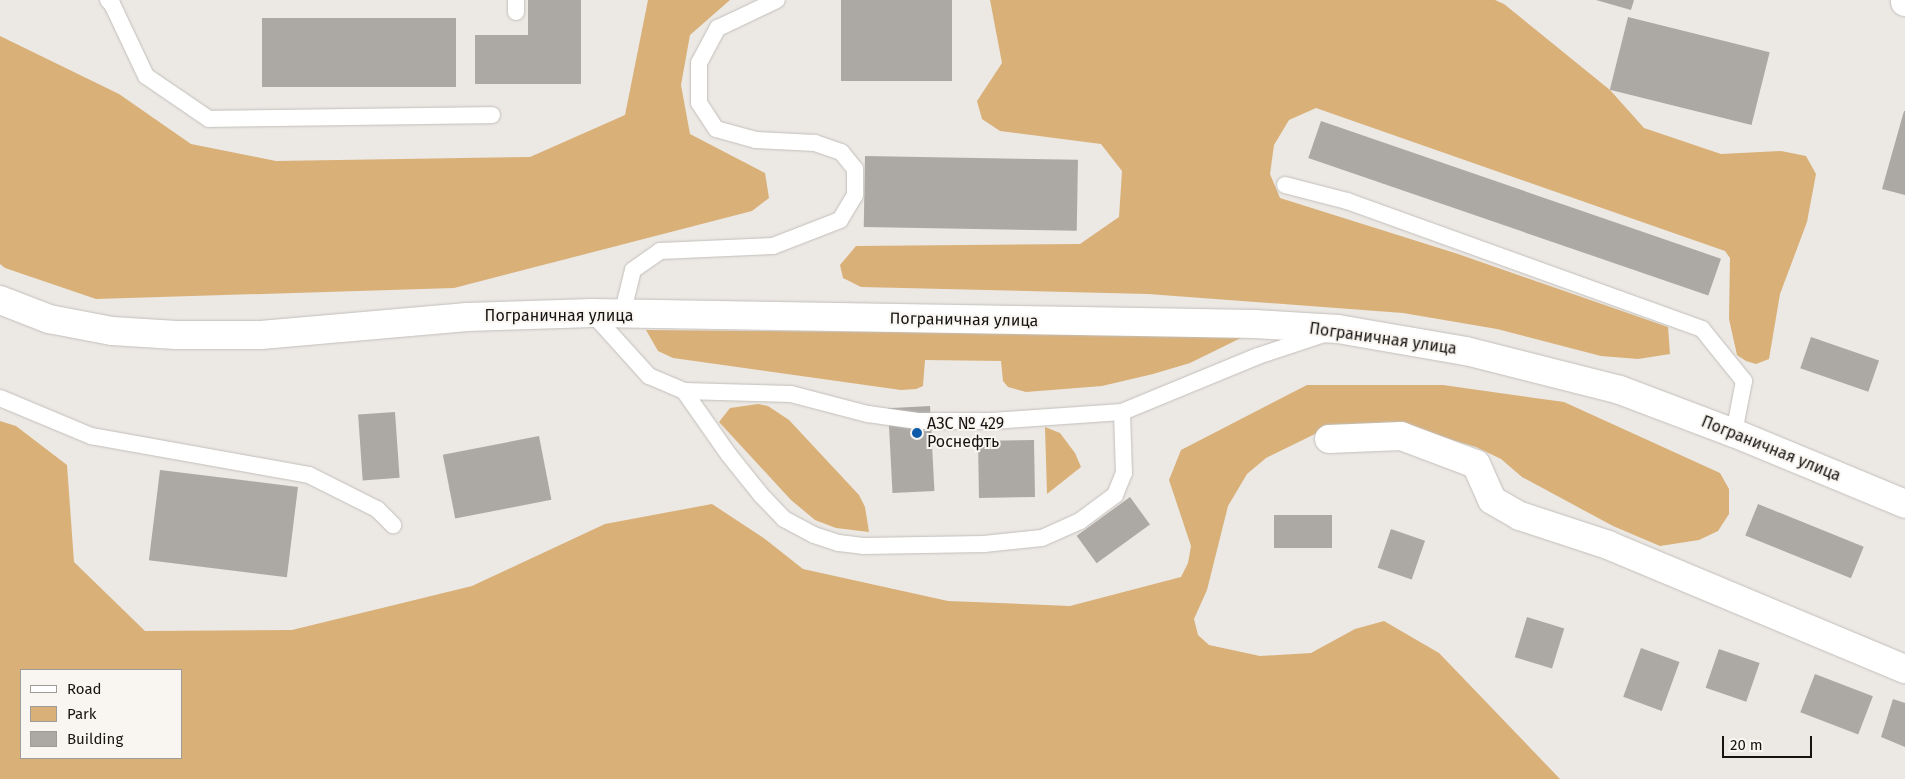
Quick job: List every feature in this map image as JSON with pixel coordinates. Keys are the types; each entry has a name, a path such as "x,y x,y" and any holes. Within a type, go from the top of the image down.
{"main road":[{"name":"Пограничная улица","path":"1,302 49,319 112,331 176,335 261,335 467,317 592,313 622,315 1255,324 1338,329 1466,351 1620,390 1734,433 1905,504"},
{"path":"1329,439 1401,436 1476,464 1492,500 1520,516 1608,544 1905,669"}],"lane":[{"path":"108,0 112,4 146,76 210,119 492,115"},
{"path":"622,315 633,270 660,251 773,246 840,220 855,195 855,169 841,152 815,143 756,140 716,129 699,103 699,63 718,28 777,0"},
{"path":"1285,185 1347,202 1702,329 1744,380 1734,433"},
{"path":"592,313 649,376 684,391 791,394 868,414 918,421 992,421 1122,412 1258,356 1338,329"},
{"path":"684,391 729,455 761,495 784,519 830,540 863,546 984,544 1042,538 1080,522 1115,495 1124,473 1122,412"},
{"path":"0,398 91,436 309,475 378,509 393,526"}],"green space":[{"path":"648,0 730,0 690,35 681,85 690,134 765,173 769,198 752,211 454,288 96,299 5,268 0,264 0,36 119,94 191,144 276,161 530,157 625,115"},
{"path":"990,0 1495,0 1504,4 1610,90 1644,128 1721,154 1781,151 1806,156 1816,174 1807,222 1780,294 1769,359 1756,364 1746,361 1737,355 1729,319 1730,258 1725,251 1316,108 1289,120 1274,145 1270,174 1280,198 1458,254 1668,327 1670,354 1638,359 1601,356 1497,329 1403,313 1148,294 861,287 843,278 840,265 856,246 1080,244 1119,217 1122,171 1101,144 1000,131 982,119 977,101 1002,63"},
{"path":"646,330 1247,335 1190,363 1153,374 1102,386 1026,392 1008,387 1003,381 1001,361 925,360 923,386 916,389 901,390 673,358 658,351"},
{"path":"1307,385 1443,385 1564,402 1720,473 1729,489 1729,514 1718,531 1699,540 1660,546 1613,526 1522,477 1501,459 1476,447 1401,425 1319,432 1266,458 1247,474 1228,506 1207,590 1194,619 1198,635 1209,645 1260,656 1311,653 1355,629 1384,621 1439,653 1560,779 0,779 0,421 16,426 67,465 74,562 145,631 292,630 472,586 605,524 712,504 765,539 803,569 948,601 1070,606 1181,577 1188,563 1191,546 1169,480 1181,450"},
{"path":"758,404 768,406 789,420 859,495 865,507 869,532 836,528 815,520 791,500 719,422 730,408"},
{"path":"1045,427 1060,433 1075,453 1081,467 1047,494"}],"building":[{"path":"528,0 581,0 581,84 475,84 475,35 528,35"},
{"path":"841,0 952,0 952,81 841,81"},
{"path":"1596,0 1634,0 1631,10"},
{"path":"1628,17 1770,52 1752,125 1610,90"},
{"path":"262,18 456,18 456,87 262,87"},
{"path":"1905,111 1905,195 1882,189"},
{"path":"1321,121 1721,259 1708,296 1308,158"},
{"path":"865,156 1078,160 1077,231 864,227"},
{"path":"1811,337 1879,360 1868,392 1800,368"},
{"path":"930,406 934,491 893,493 888,408"},
{"path":"395,412 400,478 363,480 358,415"},
{"path":"539,436 551,500 455,519 443,455"},
{"path":"1034,440 1035,497 979,498 978,441"},
{"path":"160,470 298,487 287,577 149,560"},
{"path":"1130,497 1150,525 1097,563 1077,536"},
{"path":"1758,504 1864,547 1851,578 1745,536"},
{"path":"1274,515 1332,515 1332,548 1274,548"},
{"path":"1391,529 1425,541 1412,579 1378,568"},
{"path":"1527,617 1564,628 1552,669 1515,657"},
{"path":"1641,648 1680,662 1662,711 1623,697"},
{"path":"1719,649 1760,663 1746,702 1706,688"},
{"path":"1815,674 1873,696 1858,734 1800,712"},
{"path":"1893,699 1905,703 1905,747 1881,737"}],"place":[{"name":"АЗС № 429 Роснефть","path":"917,433"}]}
